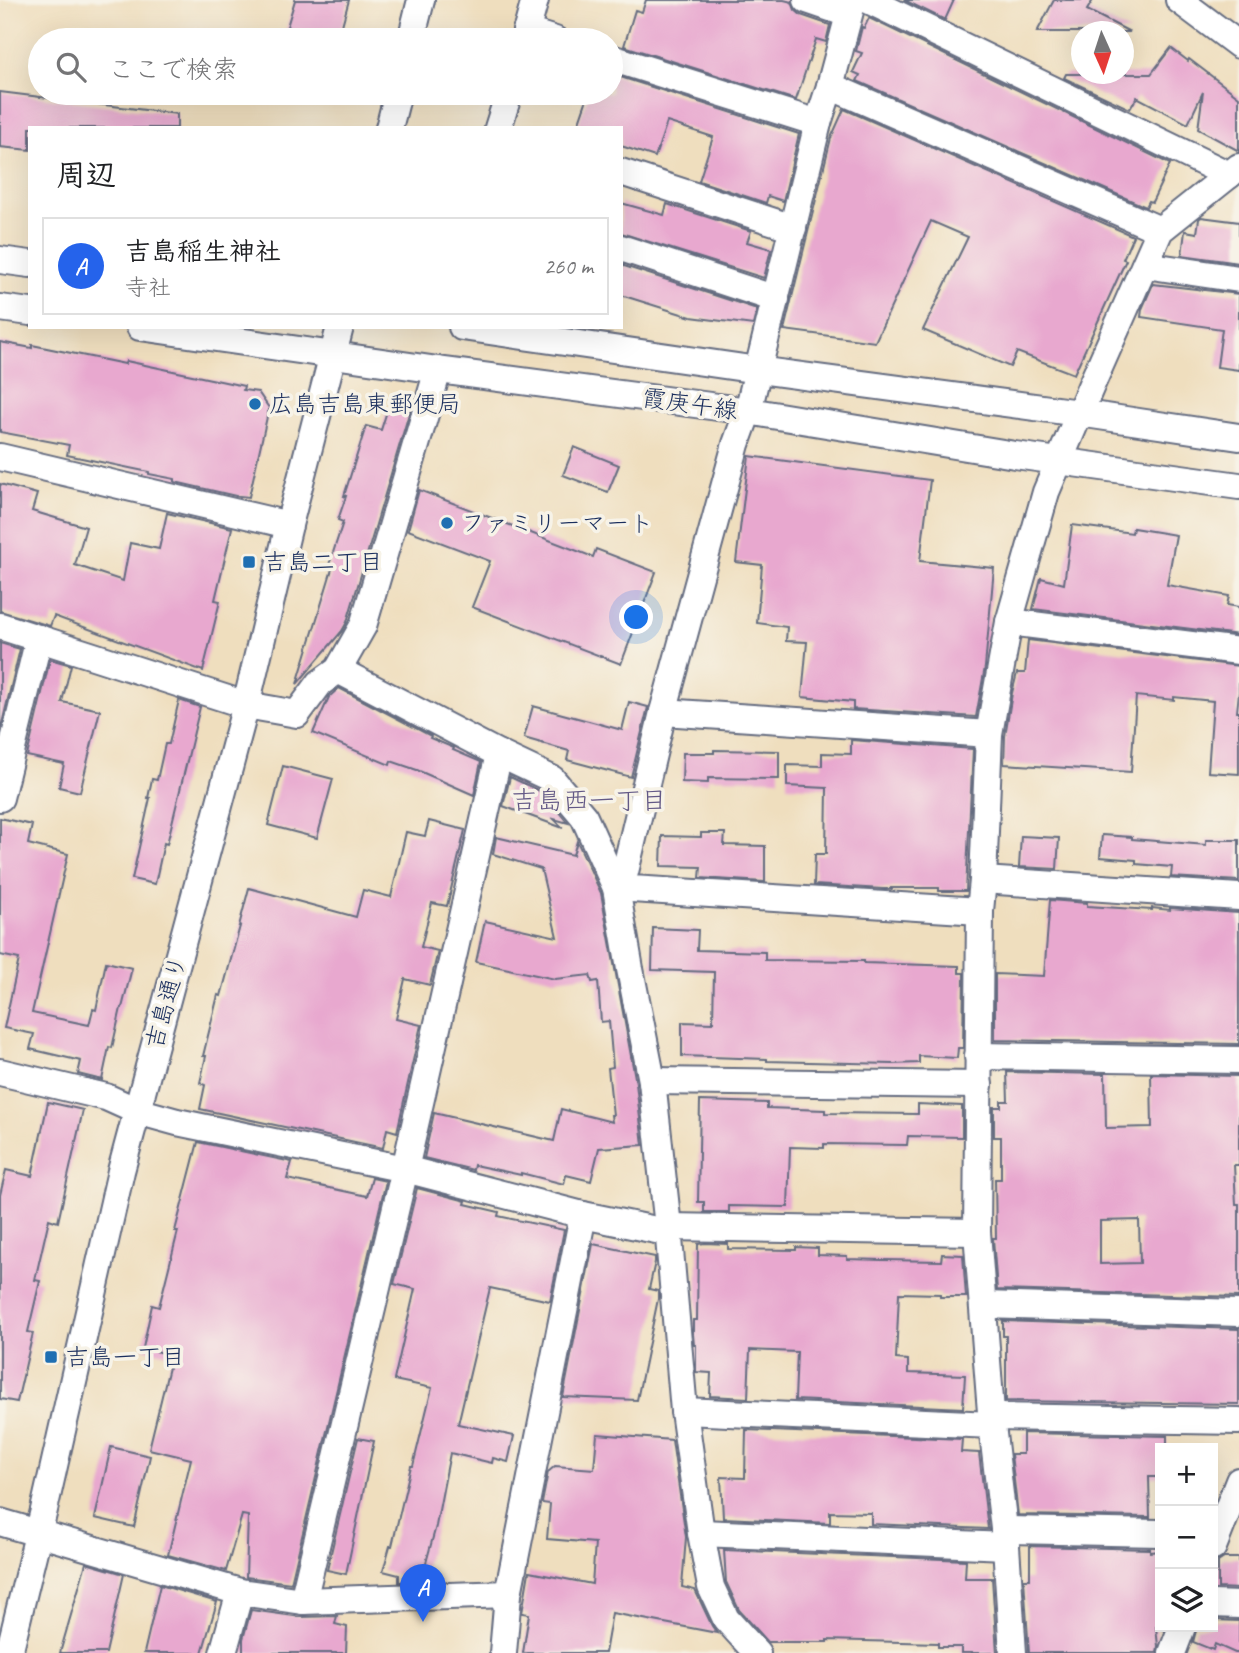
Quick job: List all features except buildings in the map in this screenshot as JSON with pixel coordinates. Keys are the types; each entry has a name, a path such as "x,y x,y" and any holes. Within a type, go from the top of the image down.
{"street":[{"path":"414,28 421,0"},
{"path":"527,28 535,0"},
{"path":"807,0 857,4 1234,171 1160,230 1079,413 1046,492 1009,622 989,734 979,911 977,1232 1013,1653"},
{"path":"1179,0 1239,45"},
{"path":"616,888 625,872 663,712 736,444 748,411 818,123 857,4"},
{"path":"623,62 818,123"},
{"path":"830,86 1160,230"},
{"path":"390,126 395,105"},
{"path":"499,126 505,105"},
{"path":"623,173 793,228"},
{"path":"623,249 776,299"},
{"path":"0,260 28,264"},
{"path":"1144,265 1239,279"},
{"path":"0,308 28,312"},
{"name":"霞庚午線","path":"154,329 748,411 1002,453 1239,485"},
{"name":"吉島通り","path":"9,1653 39,1532 114,1196 246,705 339,329"},
{"path":"476,329 1239,437"},
{"path":"0,626 246,705 297,714 320,683 338,670 363,625 438,370"},
{"path":"0,457 289,525"},
{"path":"1009,622 1239,651"},
{"path":"0,798 38,638"},
{"path":"338,670 552,779 584,817 616,888 653,1081 684,1411 701,1533 711,1587 726,1619 757,1653"},
{"path":"663,712 989,734"},
{"path":"303,1601 499,754"},
{"path":"982,880 1239,897"},
{"path":"616,888 979,911"},
{"path":"978,1056 1239,1060"},
{"path":"0,1072 106,1097 136,1111 177,1122 405,1169 583,1215 656,1230 668,1227 977,1232"},
{"path":"653,1081 979,1084"},
{"path":"503,1653 508,1594 583,1215"},
{"path":"984,1305 1239,1313"},
{"path":"684,1411 992,1421 1239,1421"},
{"path":"1218,1529 1239,1481"},
{"path":"0,1522 240,1592 303,1601 508,1594"},
{"path":"701,1533 1005,1538 1155,1533"},
{"path":"223,1653 240,1592"},
{"path":"1218,1604 1239,1605"},
{"path":"1172,1653 1180,1632"}],"place":[{"name":"広島吉島東郵便局","path":"255,404"},
{"name":"ファミリーマート","path":"447,523"},
{"name":"吉島二丁目","path":"249,562"},
{"name":"吉島一丁目","path":"51,1357"},
{"name":"吉島稲生神社","path":"423,1622"}],"district":[{"name":"吉島西一丁目","path":"589,800"}]}
